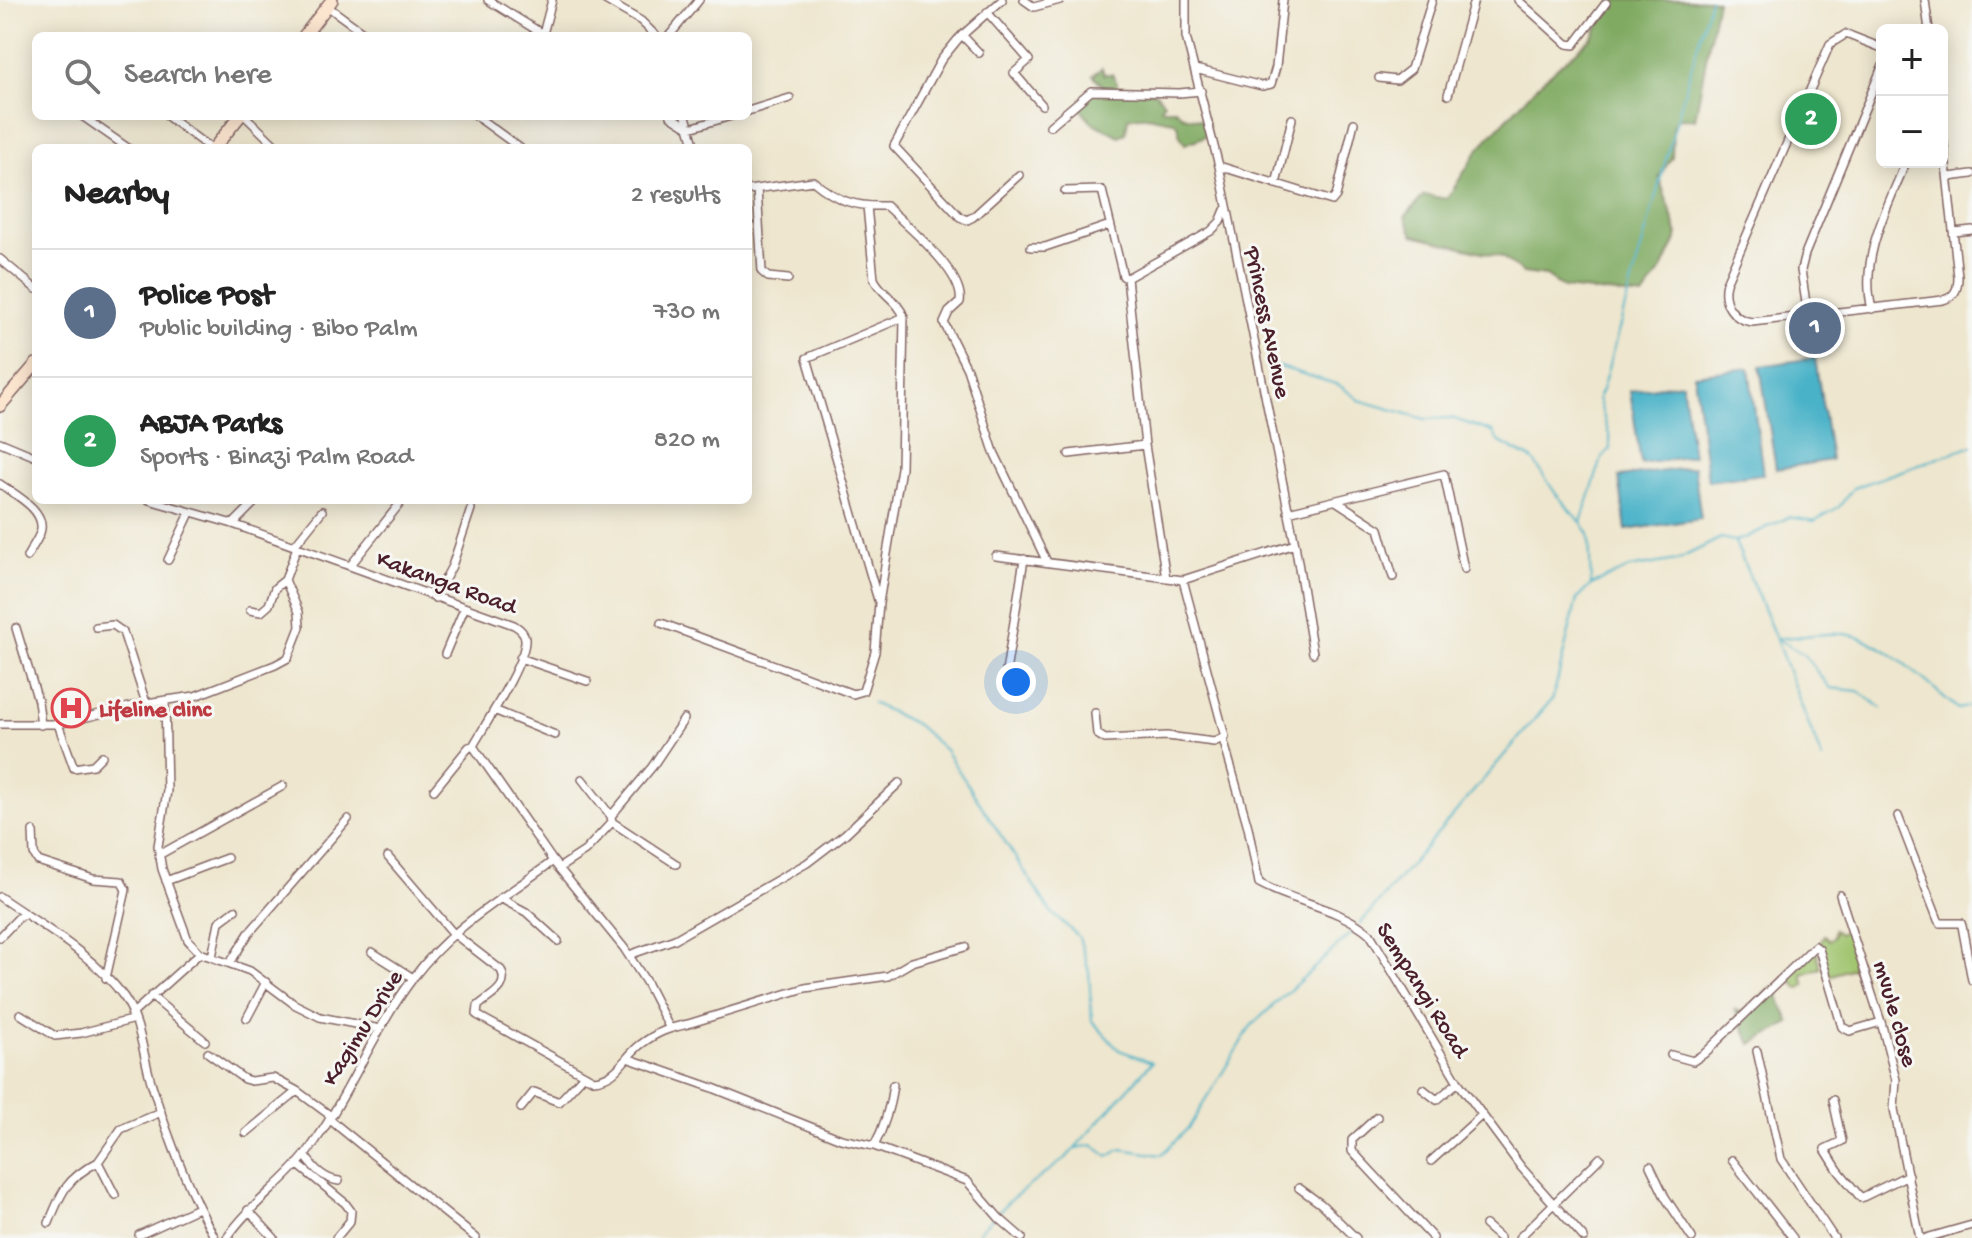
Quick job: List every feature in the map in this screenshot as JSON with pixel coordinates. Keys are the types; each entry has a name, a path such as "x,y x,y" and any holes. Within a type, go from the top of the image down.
{"street":[{"path":"488,0 539,32"},
{"path":"545,32 552,0"},
{"path":"605,0 641,21 652,32"},
{"path":"672,32 699,0"},
{"path":"1002,0 962,35 941,60 894,146 960,217 967,220 1019,175"},
{"path":"1024,0 1034,7 1060,0"},
{"name":"Princess Avenue","path":"1186,0 1186,37 1219,166 1295,544 1313,653"},
{"path":"1195,69 1262,86 1271,84 1276,67 1283,0"},
{"path":"1379,78 1397,80 1411,69 1432,0"},
{"path":"1448,95 1474,0"},
{"path":"1518,0 1567,44 1574,45 1606,3"},
{"path":"1925,0 1928,24"},
{"path":"307,32 330,3 363,32"},
{"path":"987,12 1029,60 1014,73 1042,105"},
{"path":"1876,46 1846,34 1830,44 1726,283 1724,297 1731,311 1742,320 1752,322 1943,300 1955,294 1958,277 1948,168"},
{"path":"962,35 979,53"},
{"path":"1808,316 1801,270 1805,254 1876,82"},
{"path":"1050,126 1091,91 1201,91"},
{"path":"752,110 790,98"},
{"path":"1276,184 1292,119"},
{"path":"88,120 122,144"},
{"path":"173,120 206,144"},
{"path":"216,144 238,120"},
{"path":"246,120 274,144"},
{"path":"482,120 514,144"},
{"path":"677,120 690,128 717,120"},
{"path":"687,120 694,144"},
{"path":"1219,166 1328,201 1334,200 1354,123"},
{"path":"1872,309 1868,277 1871,256 1904,168"},
{"path":"1949,177 1972,174"},
{"path":"788,279 768,277 762,272 752,190 813,181 842,202 886,206 950,271 961,294 960,302 949,312 944,323 967,369 994,452 1047,562"},
{"path":"1065,191 1102,190 1123,276 1127,278 1145,445 1166,578"},
{"path":"661,623 853,694 863,691 875,652 879,603 901,468 904,317 900,305 874,279 867,206"},
{"path":"1127,278 1211,231 1226,209"},
{"path":"1031,247 1045,247 1110,225"},
{"path":"1954,232 1972,230"},
{"path":"0,259 32,286"},
{"path":"879,603 807,358 904,317"},
{"path":"0,406 32,369"},
{"path":"0,442 32,455"},
{"path":"1069,454 1145,445"},
{"path":"1288,512 1444,474 1464,569"},
{"path":"0,484 34,510 41,521 40,533 27,557"},
{"path":"1336,501 1379,529 1393,577"},
{"name":"Kakanga Road","path":"169,504 233,524 519,628 526,640 520,658"},
{"path":"233,524 253,504"},
{"path":"350,566 400,504"},
{"path":"435,598 456,555 471,509"},
{"path":"250,610 265,610 269,605 275,588 285,580 295,546 322,511"},
{"path":"168,560 190,513"},
{"path":"996,556 1183,580 1295,544"},
{"path":"1005,678 1024,559"},
{"path":"0,724 58,724 146,703 195,696 275,665 288,658 297,639 299,612 285,580"},
{"path":"1095,713 1097,734 1105,739 1154,736 1214,742 1223,739 1225,732 1183,580"},
{"path":"445,654 464,609"},
{"path":"96,627 113,625 123,632 146,703"},
{"path":"16,628 38,701 41,725"},
{"path":"434,790 473,746 520,658 587,681"},
{"path":"165,700 167,791 160,827 159,855 188,940 200,953 250,971 294,1004 320,1017 380,1029"},
{"path":"494,710 555,735"},
{"name":"Kagimu Drive","path":"227,1238 248,1210 305,1155 413,978 453,933 500,898 556,864 585,851 652,767 684,719"},
{"path":"58,724 74,768 93,765 102,756"},
{"name":"Sempangi Road","path":"1223,739 1248,827 1259,883 1347,918 1370,934 1458,1082 1521,1167 1584,1238"},
{"path":"473,746 556,864 629,955 669,1027"},
{"path":"582,779 612,819 676,864"},
{"path":"629,955 675,939 807,863 845,834 899,783"},
{"path":"159,855 283,786"},
{"path":"1898,816 1938,920 1940,923 1962,926 1972,980"},
{"path":"230,963 249,933 348,819"},
{"path":"33,831 34,854 38,861 93,879 125,884 106,978"},
{"path":"388,857 453,933 498,967 505,978 503,985 478,1006 475,1012 478,1016 594,1080 608,1078 640,1045 669,1027 805,988 888,976 912,962 965,947"},
{"path":"166,881 227,858"},
{"name":"mvule close","path":"1840,895 1881,1022 1896,1080 1894,1109 1920,1238"},
{"path":"0,897 96,967 123,996 161,1112 198,1208 215,1238"},
{"path":"500,898 526,912 558,941"},
{"path":"212,957 219,922 235,910"},
{"path":"0,937 23,913"},
{"path":"1671,1055 1693,1061 1705,1053 1815,946 1819,949 1842,1027 1850,1031 1881,1022"},
{"path":"372,952 413,978"},
{"path":"20,1014 55,1036 81,1033 131,1017 200,953"},
{"path":"247,1018 266,982"},
{"path":"151,996 205,1041"},
{"path":"1757,1051 1781,1159 1834,1238"},
{"path":"208,1053 244,1079 273,1078 297,1091 476,1238"},
{"path":"627,1058 841,1139 874,1146 967,1181 999,1218 1022,1238"},
{"path":"521,1108 534,1092 559,1102 584,1075"},
{"path":"1423,1089 1437,1100 1458,1082"},
{"path":"874,1146 887,1118 893,1085"},
{"path":"246,1133 297,1091"},
{"path":"1833,1100 1842,1141 1825,1149 1861,1198 1908,1175"},
{"path":"49,1223 61,1192 81,1171 98,1162 121,1129 161,1112"},
{"path":"1431,1161 1482,1115"},
{"path":"1377,1117 1352,1140 1352,1151 1433,1238"},
{"path":"305,1155 316,1170 330,1180 339,1181"},
{"path":"1519,1238 1600,1158"},
{"path":"1732,1160 1793,1238"},
{"path":"98,1162 115,1195"},
{"path":"297,1164 351,1211 350,1221 336,1238"},
{"path":"1650,1166 1665,1197 1692,1238"},
{"path":"1299,1188 1356,1238"},
{"path":"139,1235 198,1208"},
{"path":"248,1210 274,1238"},
{"path":"1485,1225 1500,1238"},
{"path":"1926,1238 1972,1225"}],"green space":[{"path":"1615,0 1717,0 1695,119 1678,118 1673,126 1672,157 1659,177 1678,235 1663,268 1643,297 1564,288 1546,276 1523,273 1502,257 1413,235 1405,217 1424,195 1447,199 1480,147 1543,80 1591,38"},
{"path":"1102,68 1104,74 1112,74 1117,89 1155,92 1164,102 1163,109 1175,109 1183,116 1207,121 1208,135 1185,144 1174,121 1147,116 1128,118 1126,133 1119,136 1093,123 1081,109 1084,101 1102,85 1093,75"},
{"path":"1834,930 1839,934 1845,930 1849,937 1853,968 1829,976 1819,944 1824,935 1829,940 1833,937"},
{"path":"1816,950 1821,968 1802,974 1805,985 1798,989 1792,981 1781,985"},
{"path":"1774,986 1790,1023 1751,1044 1735,1010 1743,1012"}],"water":[{"path":"1815,358 1831,460 1776,469 1760,366"},
{"path":"1749,368 1763,474 1708,481 1694,375"},
{"path":"1682,383 1693,456 1641,464 1630,391"},
{"path":"1694,467 1701,519 1626,530 1619,477"}],"waterway":[{"path":"1591,584 1589,534 1581,522 1602,458 1610,449 1610,438 1598,398 1710,0"},
{"path":"1267,363 1339,385 1359,400 1425,419 1451,418 1493,432 1498,441 1533,460 1556,494 1580,521"},
{"path":"1360,924 1553,698 1577,599 1591,585 1629,568 1677,560 1721,538 1734,541 1745,538 1789,517 1814,521 1839,507 1853,488 1972,446"},
{"path":"1735,542 1822,759"},
{"path":"1778,638 1829,634 1858,637 1897,659 1958,709 1972,706"},
{"path":"1777,639 1803,654 1830,688 1858,691 1882,708"},
{"path":"872,703 917,725 945,750 1051,912 1079,937 1089,972 1092,1021 1119,1050 1152,1062 1066,1158 1010,1200 998,1213"},
{"path":"1076,1148 1093,1145 1108,1157 1121,1149 1161,1155 1189,1127 1251,1026 1356,929"},
{"path":"976,1238 993,1218"}],"place":[{"name":"ABJA Parks","path":"1811,119"},
{"name":"Police Post","path":"1815,328"},
{"name":"Lifeline clinc","path":"71,708"}]}
